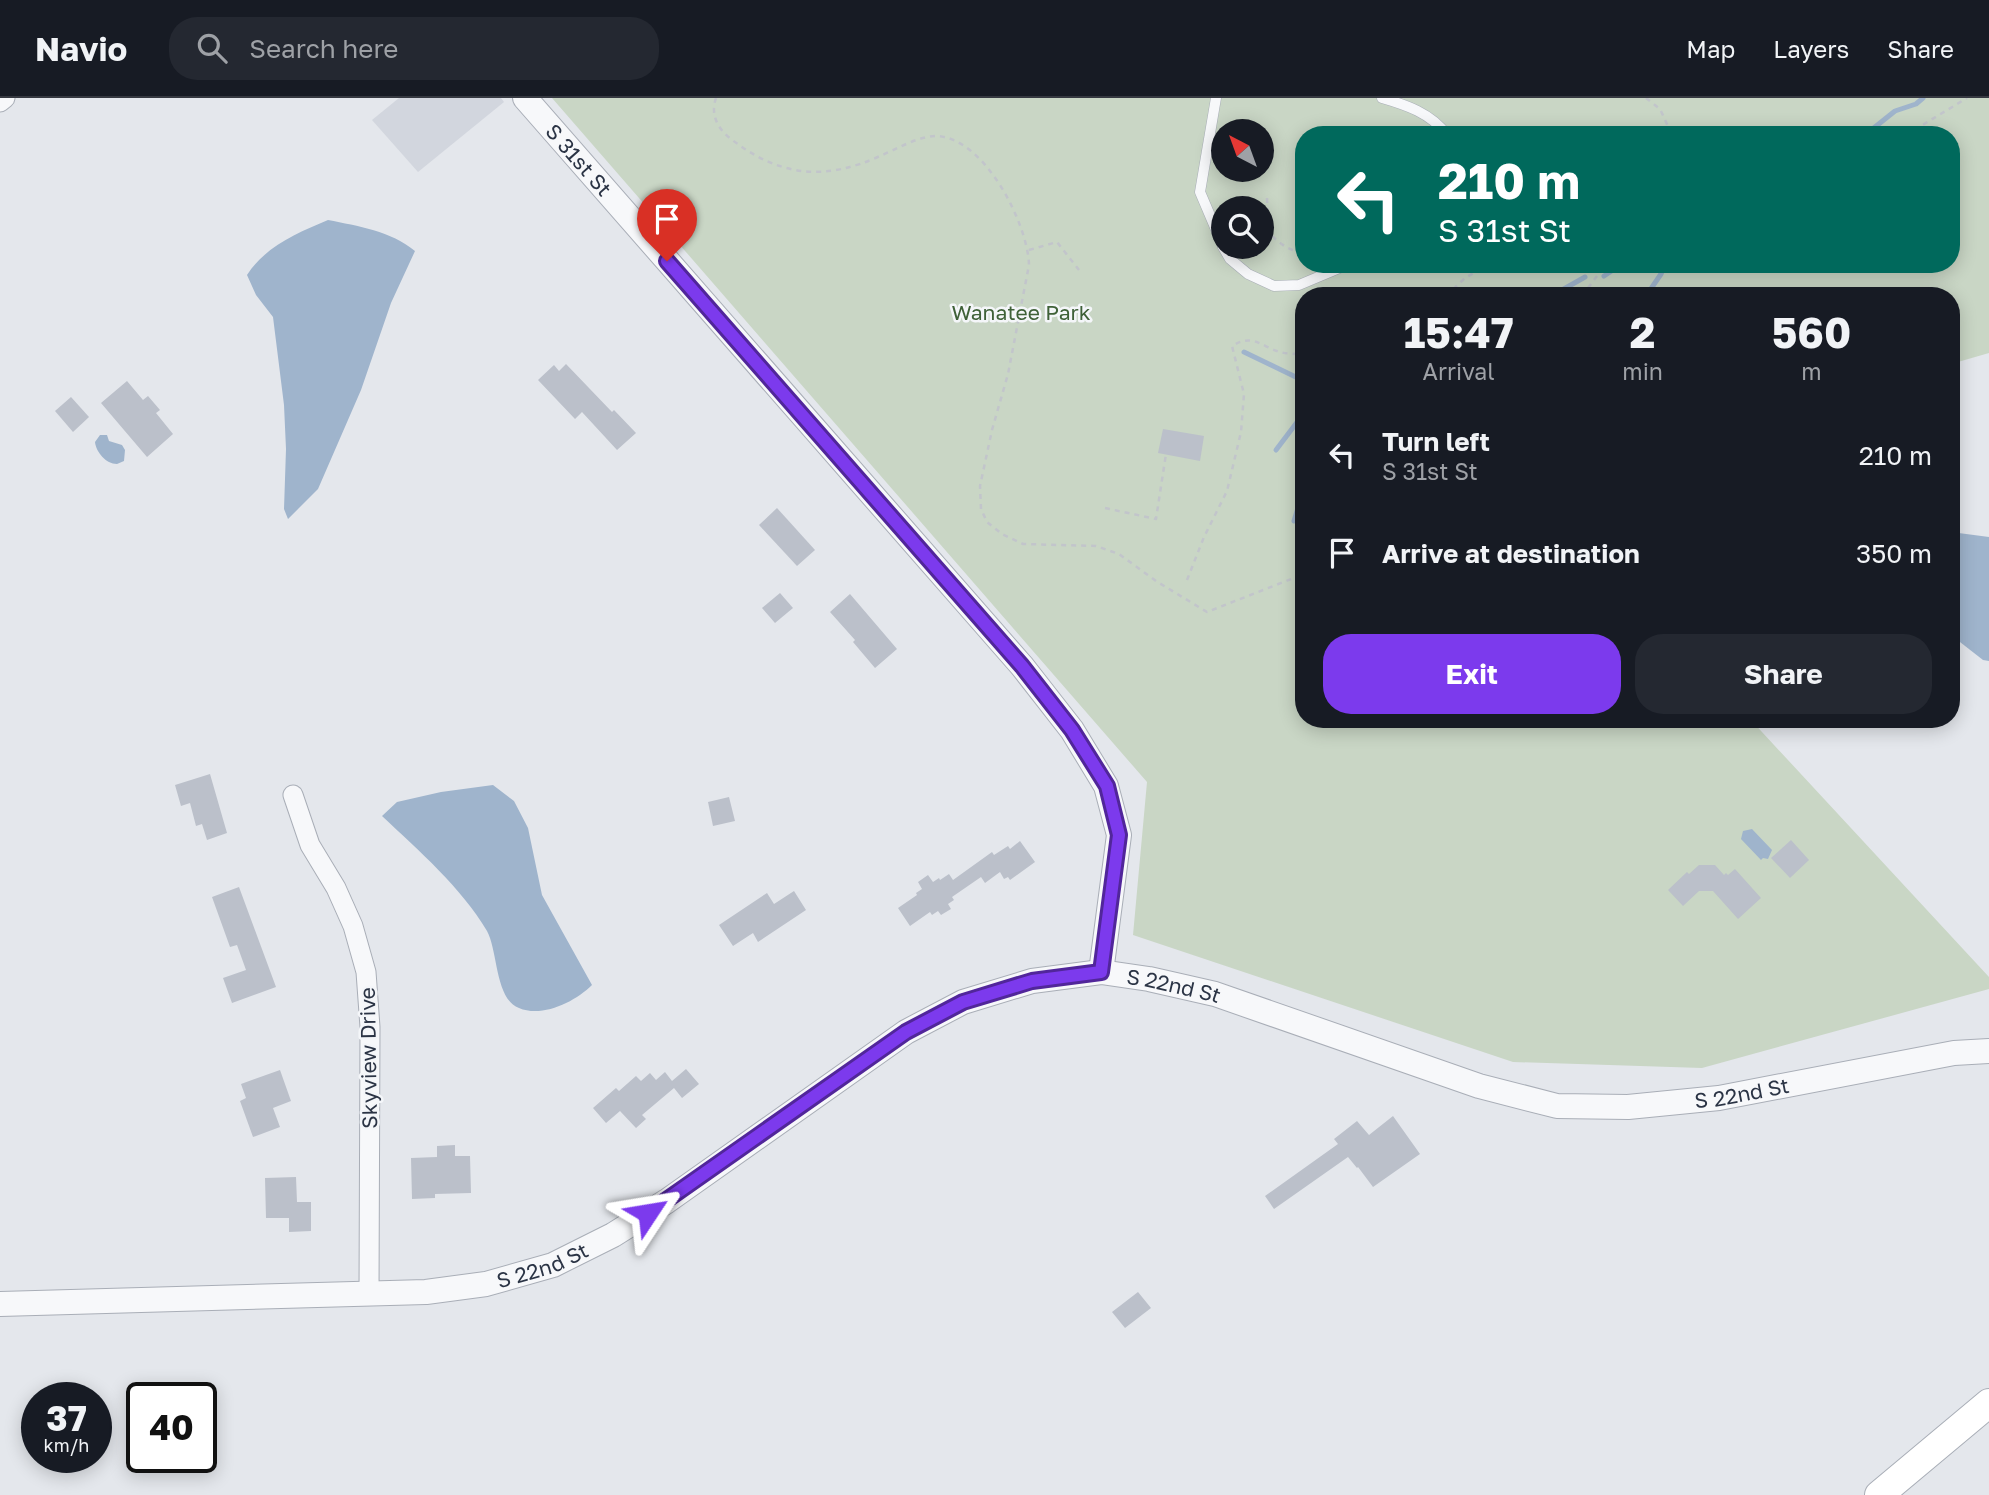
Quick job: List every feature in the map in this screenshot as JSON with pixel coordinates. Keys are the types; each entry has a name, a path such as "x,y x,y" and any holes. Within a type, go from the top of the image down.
{"main road":[{"path":"1879,1495 1989,1403"}],"street":[{"path":"0,102 5,98"},
{"name":"S 31st St","path":"525,98 1022,666 1072,730 1107,786 1119,835 1101,972"},
{"name":"Skyview Drive","path":"293,795 310,845 336,888 353,926 366,972 370,1027 369,1294"},
{"name":"S 22nd St","path":"0,1304 426,1292 486,1284 553,1265 613,1235 667,1202 914,1028 963,1002 1032,981 1101,972 1149,979 1215,994 1479,1086 1557,1106 1628,1107 1719,1098 1954,1053 1989,1051"}],"lane":[{"path":"1211,218 1200,191 1216,98"},
{"path":"1382,98 1412,107 1440,126"},
{"path":"1230,259 1248,274 1274,286 1299,285 1328,273"}],"path":[{"path":"716,98 713,104 716,121 723,133 745,150 787,169 813,174 843,170 924,138 937,136 956,141 981,161 1003,191 1019,220 1029,250 1029,265 1008,374 980,486 981,509 987,522 1002,534 1023,544 1096,546 1119,554 1156,581 1207,612 1295,577"},
{"path":"1646,98 1660,109 1668,126"},
{"path":"1921,126 1967,98"},
{"path":"1274,238 1295,251"},
{"path":"1029,250 1057,242 1079,270"},
{"path":"1456,287 1474,273"},
{"path":"1186,580 1227,491 1241,432 1244,394 1232,346 1242,340 1263,343 1280,352 1295,353"},
{"path":"1105,508 1156,519 1166,454"}],"shaded area":[{"path":"399,98 501,98 504,102 418,172 372,120"}],"green space":[{"name":"Wanatee Park","path":"552,98 1989,98 1989,353 1960,361 1960,287 1295,287 1295,728 1758,728 1989,977 1989,989 1702,1068 1513,1062 1133,935 1147,782"}],"water":[{"path":"328,220 385,234 415,251 391,303 361,390 318,489 288,519 284,509 284,405 273,317 256,295 247,275 273,248"},
{"path":"100,435 107,435 109,441 122,445 125,450 124,461 117,464 102,457 95,442"},
{"path":"1960,533 1989,537 1989,661 1983,660 1960,642"},
{"path":"493,785 514,801 528,828 542,895 592,985 577,997 548,1010 528,1011 511,1003 501,985 491,940 477,915 439,870 382,816 397,802 441,792"},
{"path":"1752,829 1772,850 1768,859 1761,860 1741,839 1743,831"}],"building":[{"path":"566,364 636,433 617,450 582,412 575,419 538,380 554,365 559,371"},
{"path":"127,381 143,400 148,396 160,410 156,413 173,434 147,457 101,403"},
{"path":"71,397 89,417 73,432 55,411"},
{"path":"1163,429 1204,436 1200,461 1158,453"},
{"path":"777,508 815,550 797,566 759,525"},
{"path":"780,593 793,608 775,623 762,608"},
{"path":"850,594 897,649 875,668 830,612"},
{"path":"210,774 227,833 207,840 202,824 196,826 190,803 181,806 175,785"},
{"path":"729,797 735,821 713,826 708,802"},
{"path":"1791,840 1809,860 1790,878 1771,858"},
{"path":"1020,841 1035,862 1010,880 1008,877 1004,879 1000,872 985,883 981,877 952,897 954,900 948,904 951,909 941,915 938,911 932,915 930,912 910,926 898,908 917,895 922,889 918,882 928,875 933,882 949,874 953,880 992,852 994,855 1008,846 1010,849"},
{"path":"1699,865 1715,865 1724,875 1735,869 1761,898 1738,919 1713,891 1699,891 1683,906 1668,890"},
{"path":"239,887 276,987 232,1003 223,978 246,970 237,945 230,947 212,897"},
{"path":"794,891 806,910 758,942 753,933 733,946 719,925 767,893 774,904"},
{"path":"686,1069 699,1084 682,1098 674,1088 642,1115 646,1119 636,1128 620,1111 606,1123 593,1108 616,1088 619,1091 636,1076 641,1081 650,1073 656,1080 665,1072 672,1081"},
{"path":"280,1070 291,1101 273,1108 280,1127 253,1137 240,1101 246,1098 241,1084"},
{"path":"1393,1116 1420,1154 1373,1187 1348,1157 1274,1209 1265,1196 1338,1144 1334,1139 1357,1121 1369,1135"},
{"path":"455,1145 455,1156 470,1156 471,1193 435,1194 435,1198 412,1199 411,1158 437,1157 437,1146"},
{"path":"296,1177 297,1202 311,1202 311,1231 289,1232 289,1218 266,1218 265,1178"},
{"path":"1138,1292 1151,1308 1125,1328 1112,1312"}],"waterway":[{"path":"1876,126 1895,111 1916,104 1923,98"},
{"path":"1604,276 1608,273"},
{"path":"1652,287 1661,273"},
{"path":"1567,287 1585,277"},
{"path":"1244,352 1295,377"},
{"path":"1276,450 1295,425"}],"route":[{"path":"648,1213 906,1032 963,1002 1032,981 1101,972 1119,835 1107,786 1072,730 1022,666 667,261"}]}
